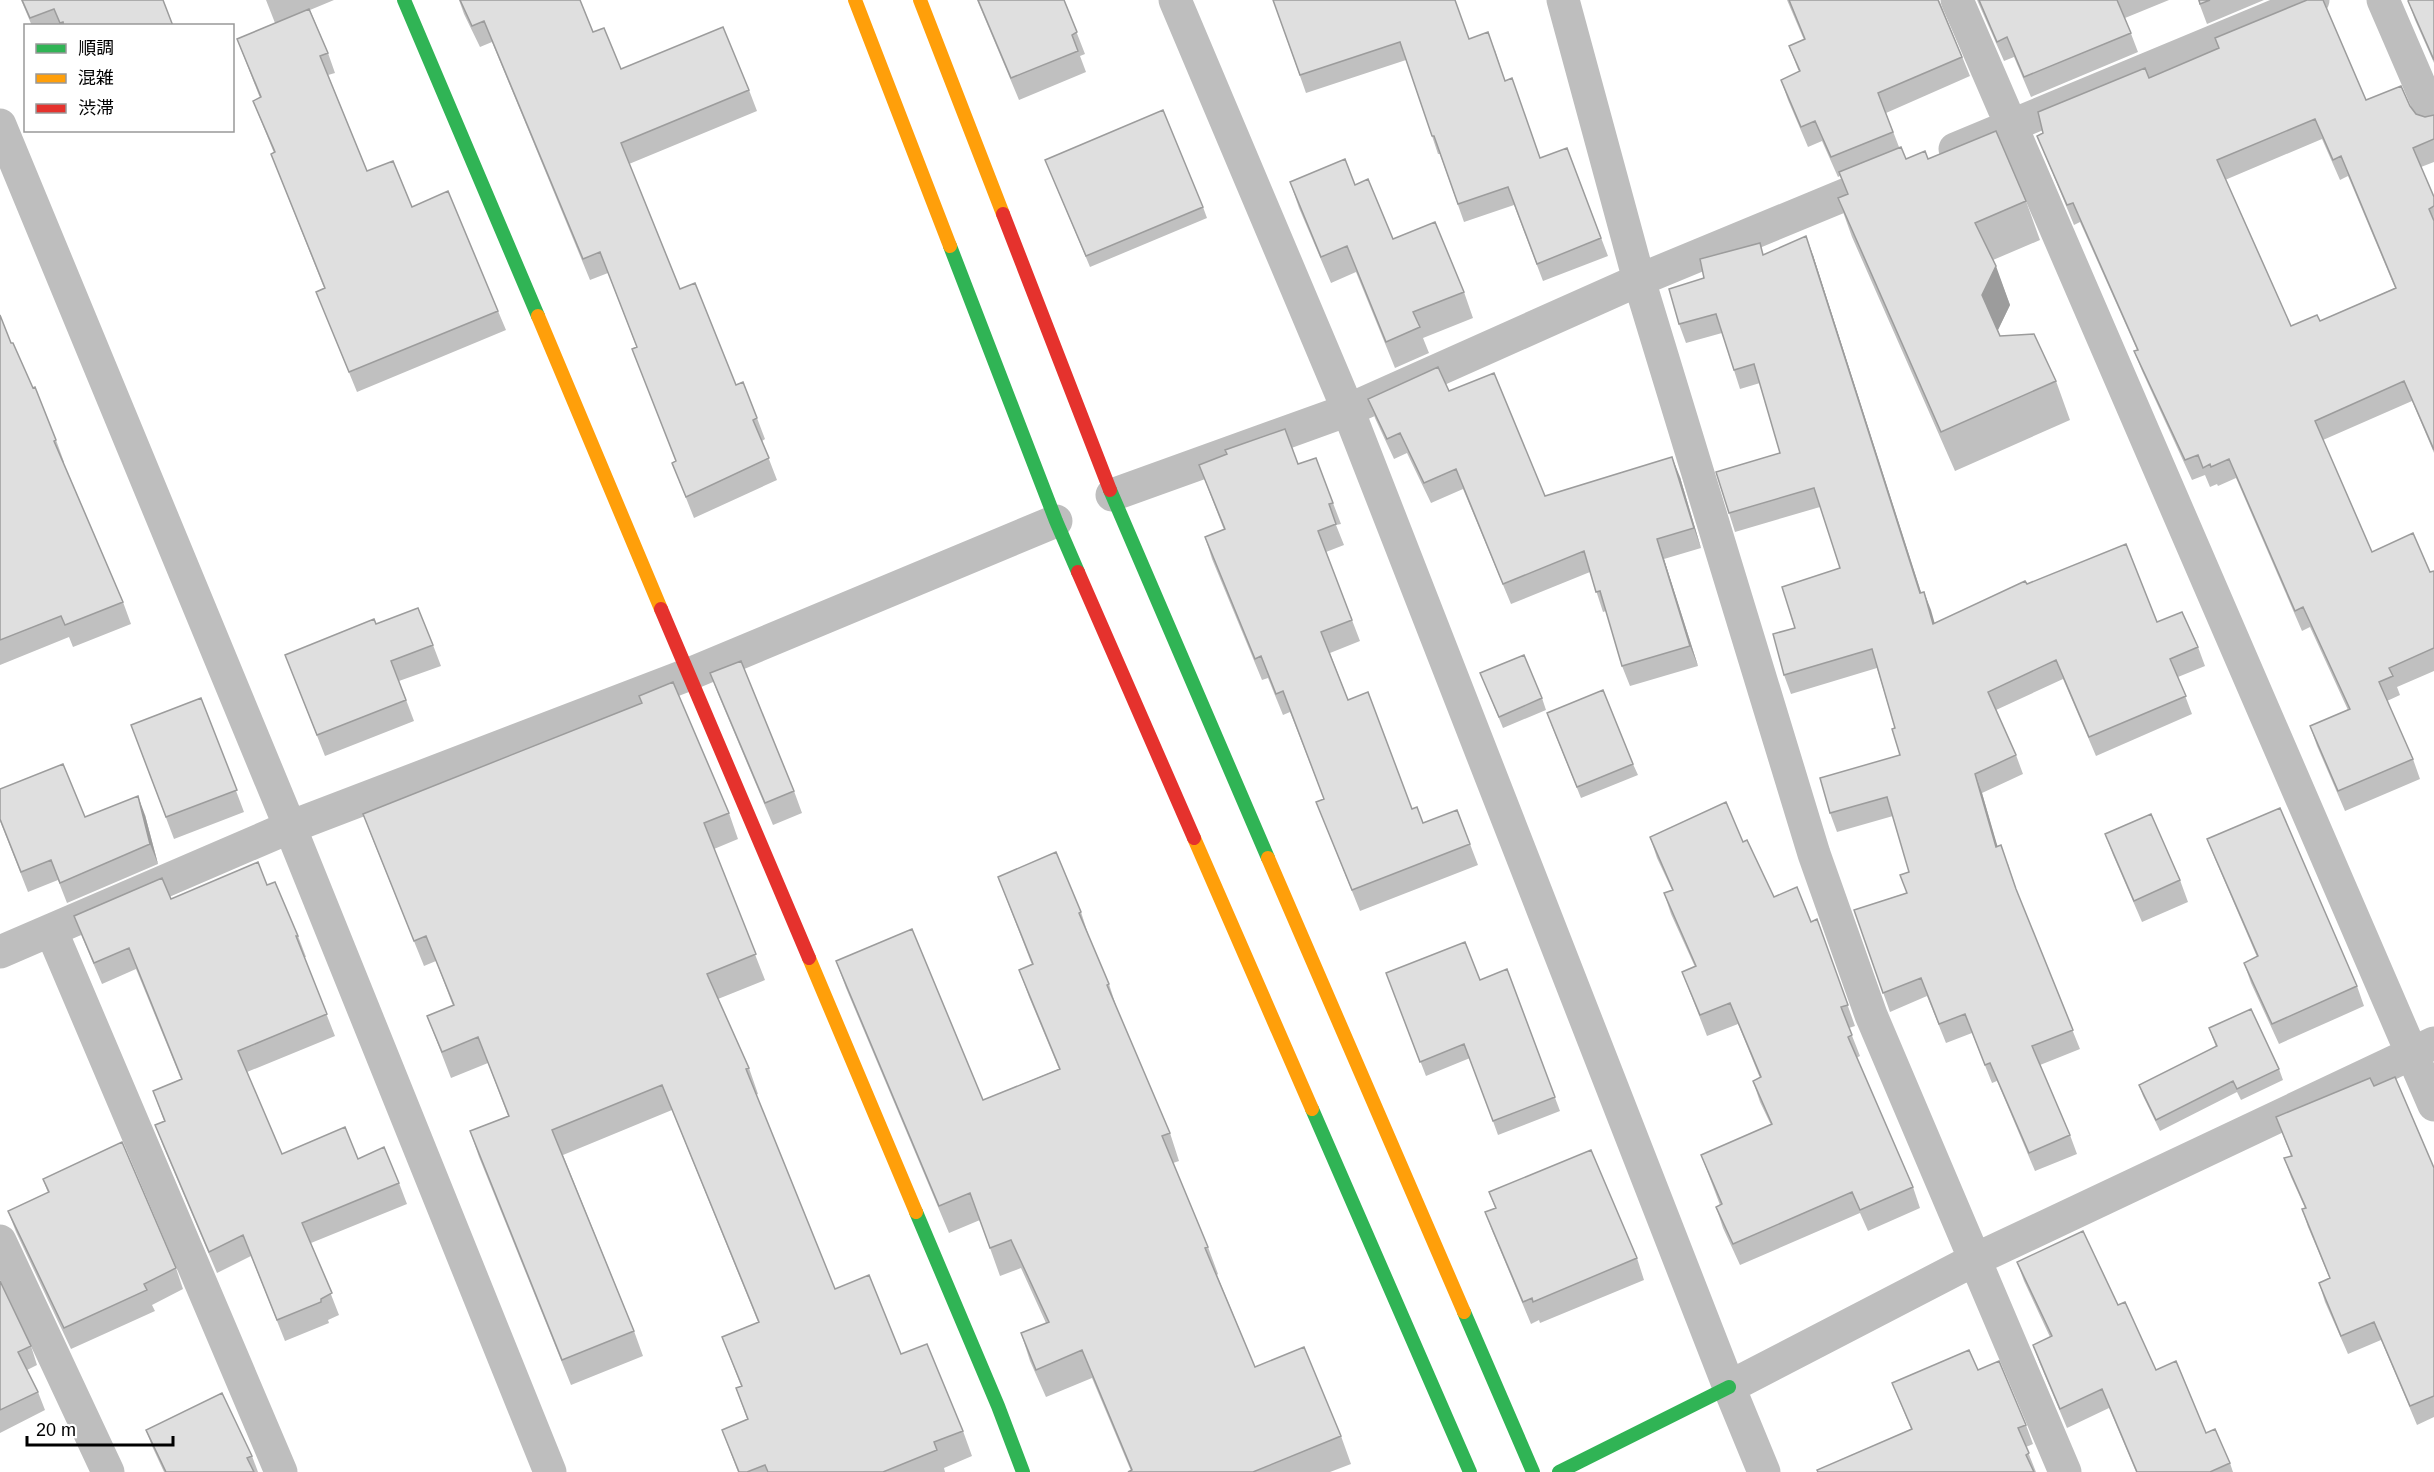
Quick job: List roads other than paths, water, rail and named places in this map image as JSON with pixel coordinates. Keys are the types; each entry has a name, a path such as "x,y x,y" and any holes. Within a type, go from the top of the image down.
{"street":[{"path":"404,0 687,675 998,1406 1023,1472"},
{"path":"855,0 1056,521 1470,1472"},
{"path":"920,0 1112,495 1533,1472"},
{"path":"1175,0 1348,410 1764,1472"},
{"path":"1563,0 1639,280 1814,854 1871,1015 2065,1472"},
{"path":"1958,0 2423,1049 2434,1105"},
{"path":"1112,495 1348,410 1639,280 2313,0"},
{"path":"2383,0 2434,118"},
{"path":"0,125 290,827 550,1472"},
{"path":"0,952 290,827 687,675 1056,521"},
{"path":"51,930 280,1472"},
{"path":"1559,1472 1974,1260 2423,1049"},
{"path":"0,1241 108,1472"}]}
